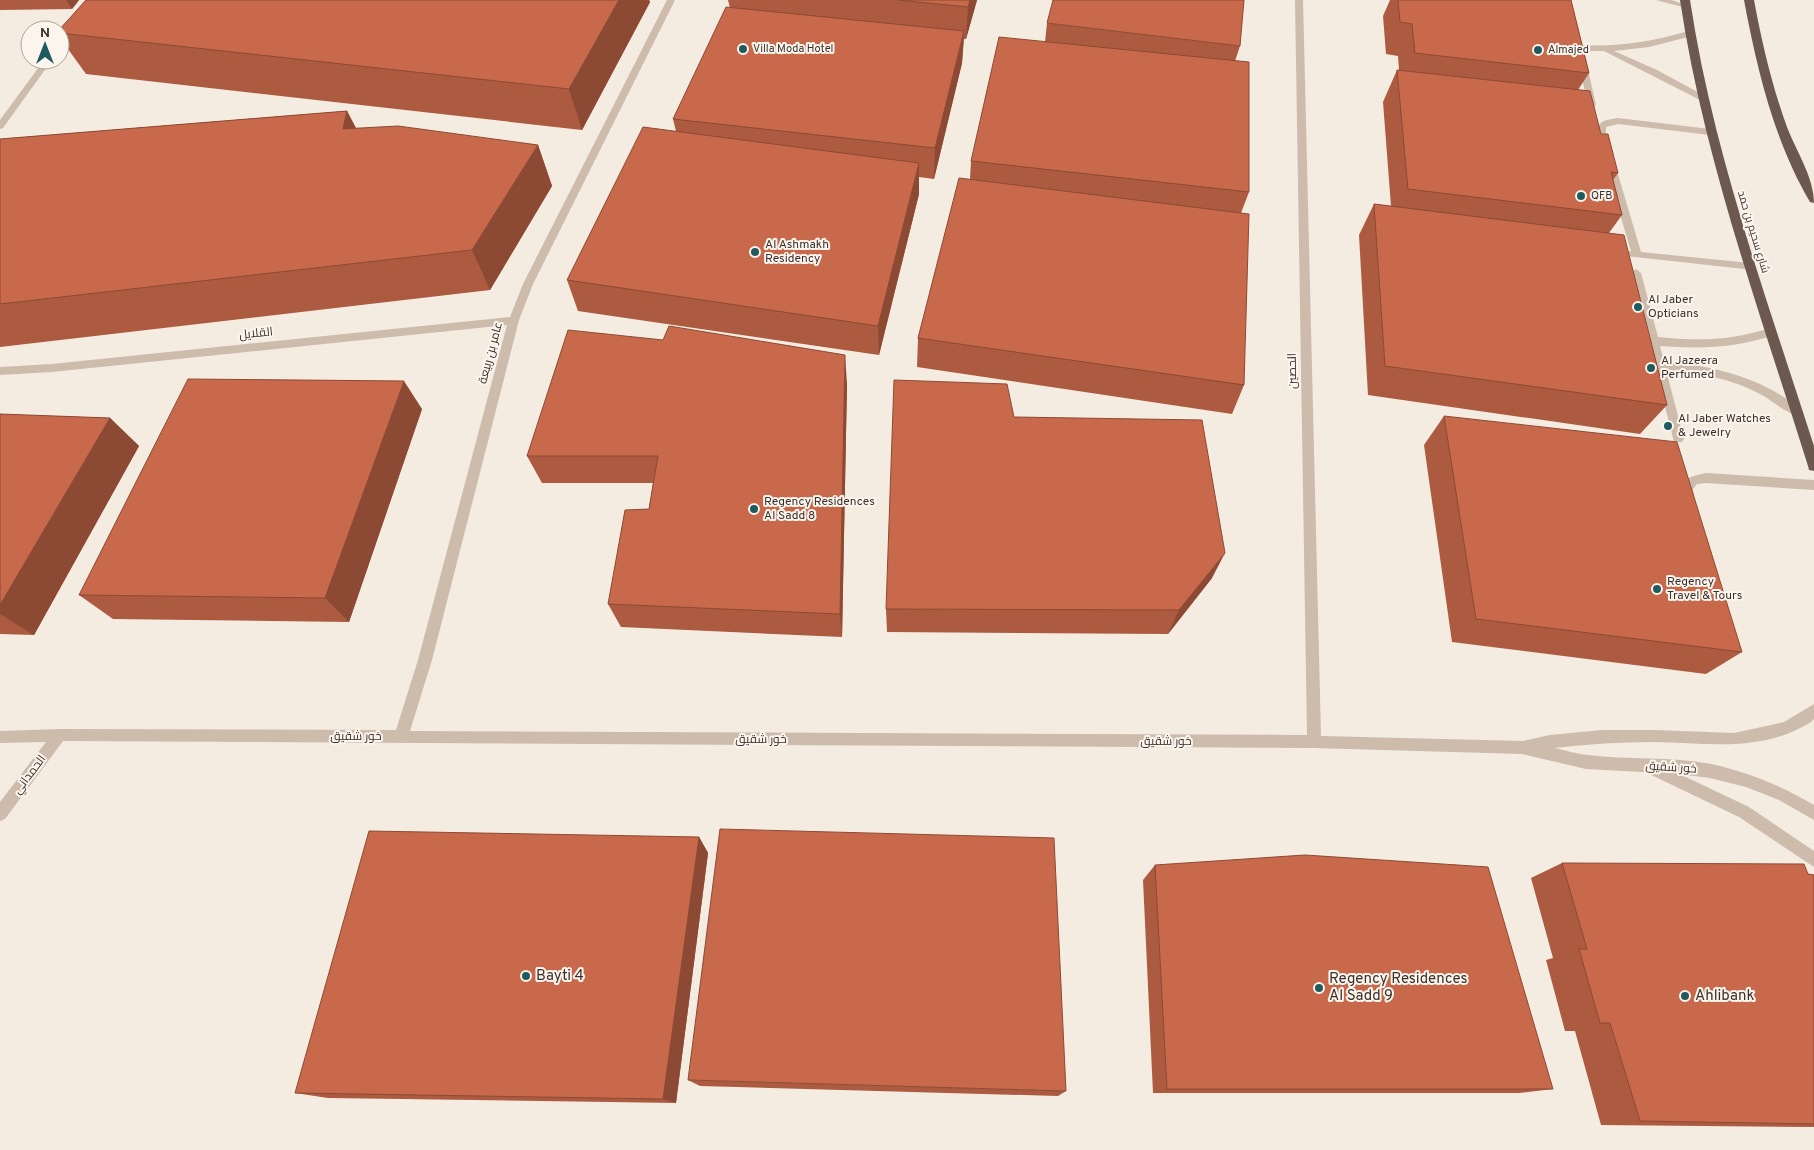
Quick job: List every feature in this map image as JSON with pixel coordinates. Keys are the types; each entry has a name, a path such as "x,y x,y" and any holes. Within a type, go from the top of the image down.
{"highway":[{"path":"1749,0 1776,114 1787,144 1814,199"},
{"name":"شارع سحيم بن حمد","path":"1686,3 1690,34 1710,132 1750,268 1814,466"}],"street":[{"path":"70,30 92,0"},
{"name":"عامر بن ربيعة","path":"401,738 425,660 514,320 528,284 671,0"},
{"name":"الحصين","path":"1299,0 1314,742"},
{"path":"1660,0 1686,3"},
{"path":"1579,48 1603,50 1651,45 1690,34"},
{"path":"1577,38 1592,105"},
{"path":"1603,50 1654,72 1702,98"},
{"path":"0,126 41,70"},
{"path":"1637,255 1601,134 1602,126 1606,123 1618,121 1710,132"},
{"path":"1619,253 1750,268"},
{"path":"1636,273 1678,439"},
{"name":"القلايل","path":"0,371 82,365 514,320"},
{"path":"1653,341 1695,345 1724,345 1749,340 1770,332"},
{"path":"1659,365 1694,368 1730,376 1766,391 1797,412"},
{"path":"1692,515 1687,496 1687,487 1694,480 1706,478 1814,486"},
{"name":"خور شقيق","path":"1522,747 1549,741 1606,735 1734,738 1754,736 1789,726 1814,710"},
{"name":"الحمداني","path":"0,814 60,736"},
{"name":"خور شقيق","path":"0,737 1314,742 1522,747 1586,762 1679,767 1710,771 1746,780 1784,795 1814,813"},
{"path":"1648,766 1744,812 1814,860"}],"building":[{"path":"86,0 619,0 569,89 70,34 70,20 68,20"},
{"path":"898,0 970,0 968,7"},
{"path":"1053,0 1244,0 1240,46 1047,23"},
{"path":"1398,0 1571,0 1589,73 1415,53 1412,24 1400,22"},
{"path":"726,7 964,31 935,148 673,119"},
{"path":"999,37 1249,62 1249,192 971,161"},
{"path":"1397,70 1590,91 1601,134 1608,134 1618,173 1611,172 1622,215 1408,189"},
{"path":"347,111 343,129 398,126 538,145 472,250 0,304 0,139"},
{"name":"Al Ashmakh Residency","path":"643,127 919,163 878,326 567,280"},
{"path":"959,178 1249,214 1244,385 918,338"},
{"path":"1374,204 1624,235 1667,405 1385,366"},
{"name":"Regency Residences Al Sadd 8","path":"669,326 845,355 840,614 608,604 625,510 649,509 658,456 527,456 568,330 663,340"},
{"path":"188,379 404,381 325,598 79,595"},
{"path":"894,380 1007,384 1014,417 1202,420 1225,553 1179,610 886,609"},
{"path":"0,414 110,418 0,605"},
{"path":"1444,416 1677,442 1742,652 1476,619"},
{"path":"720,829 1054,838 1066,1091 688,1080"},
{"name":"Bayti 4","path":"369,831 699,837 663,1099 295,1093"},
{"name":"Regency Residences Al Sadd 9","path":"1305,855 1488,867 1553,1089 1167,1089 1155,865"},
{"name":"Ahlibank","path":"1562,863 1804,864 1808,874 1814,875 1814,1124 1640,1121 1610,1023 1600,1023 1579,949 1587,949"}],"place":[{"name":"Villa Moda Hotel","path":"743,49"},
{"name":"Almajed","path":"1538,50"},
{"name":"QFB","path":"1581,196"},
{"name":"Al Ashmakh Residency","path":"755,252"},
{"name":"Al Jaber Opticians","path":"1638,307"},
{"name":"Al Jazeera Perfumed","path":"1651,368"},
{"name":"Al Jaber Watches & Jewelry","path":"1668,426"},
{"name":"Regency Residences Al Sadd 8","path":"754,509"},
{"name":"Regency Travel & Tours","path":"1657,589"},
{"name":"Bayti 4","path":"526,976"},
{"name":"Regency Residences Al Sadd 9","path":"1319,988"},
{"name":"Ahlibank","path":"1685,996"}]}
